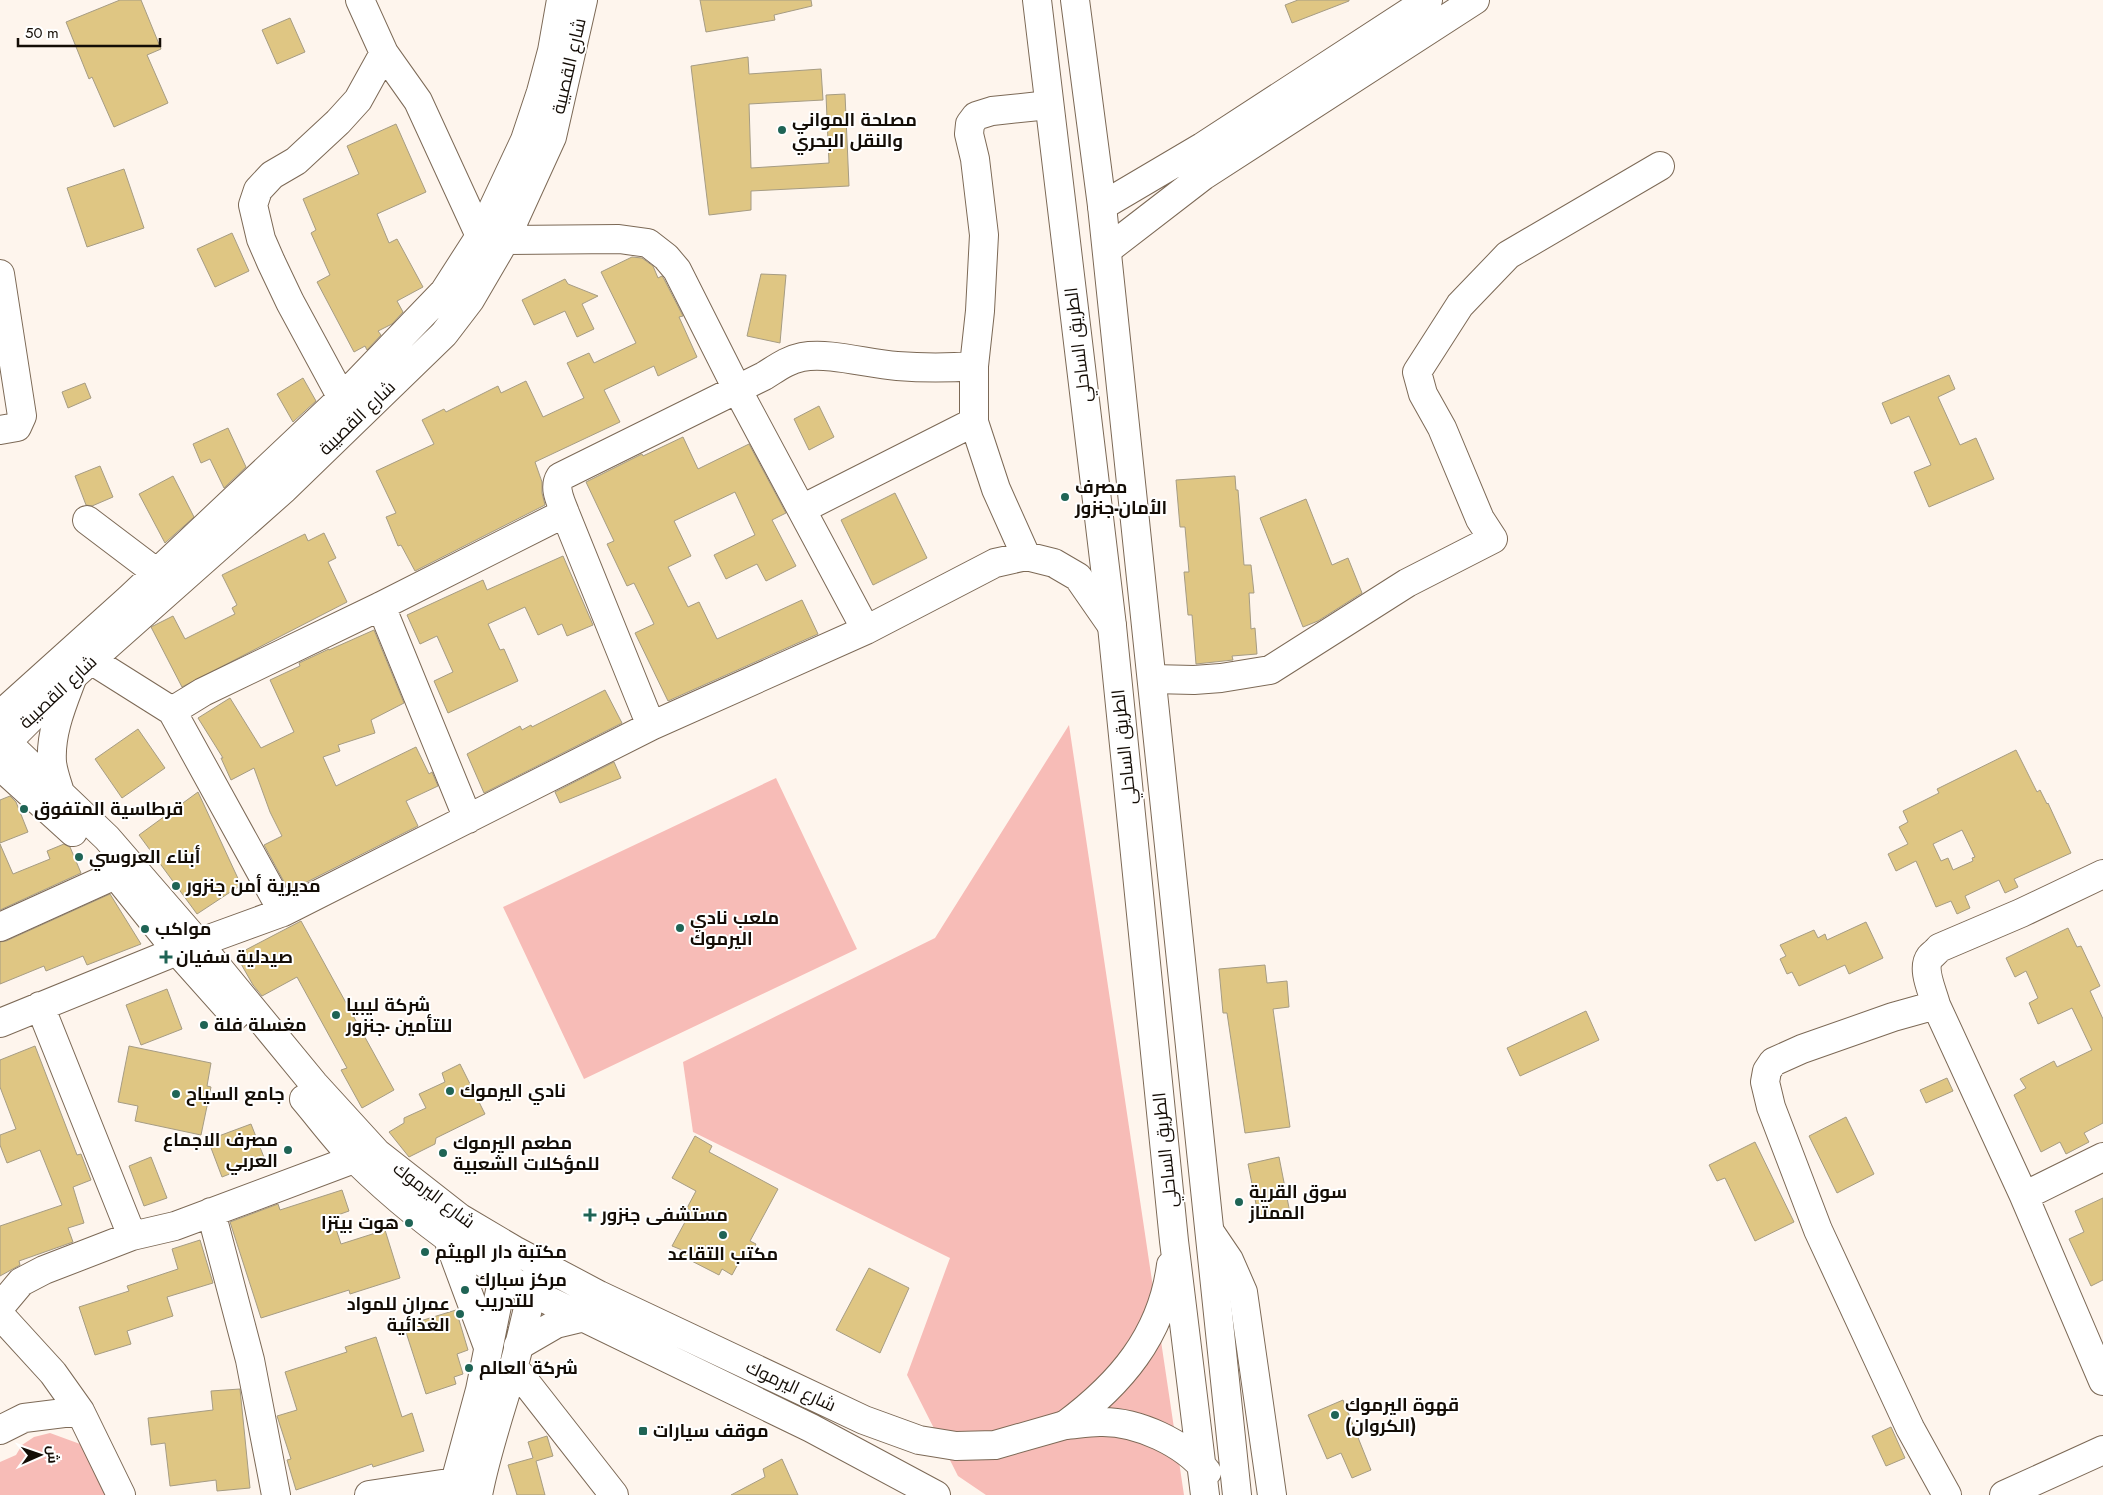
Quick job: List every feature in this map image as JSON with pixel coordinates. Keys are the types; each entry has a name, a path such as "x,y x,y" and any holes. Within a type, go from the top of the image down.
{"main road":[{"path":"360,0 384,53 418,102 493,238"},
{"path":"0,715 157,573 342,398 493,238 552,51 561,0"},
{"name":"شارع القصيبة","path":"1,748 82,668 284,489 444,334 470,300 493,238 552,137 583,0"},
{"name":"الطريق الساحلي","path":"1037,0 1112,626 1174,1241 1205,1495"},
{"name":"الطريق الساحلي","path":"1075,0 1107,250 1238,1495"},
{"path":"1102,206 1202,147 1428,0"},
{"path":"1107,250 1203,176 1476,0"},
{"path":"342,398 290,302 271,262 261,239 253,205 258,190 272,175 296,160 338,122 358,100 384,53"},
{"path":"1026,556 996,489 974,422 974,366 980,311 984,235 975,159 969,134 970,124 976,116 992,111 1049,105"},
{"path":"1152,679 1194,680 1221,678 1270,670 1407,583 1493,539 1480,519 1442,428 1423,394 1417,372 1460,305 1508,255 1660,166"},
{"path":"493,238 619,240 648,243 666,257 677,270 736,389 866,630"},
{"path":"0,274 22,416 16,427 0,430"},
{"path":"651,726 565,513 557,482 565,473 764,376 786,362 804,357 822,357 898,366 946,368 974,366"},
{"path":"802,509 974,422"},
{"path":"172,711 203,692 381,606 565,513"},
{"path":"87,520 157,573"},
{"path":"0,1023 188,947 283,912 651,726 866,630 995,563 1026,556 1054,563 1078,577 1112,626"},
{"path":"381,606 468,819"},
{"path":"61,796 52,764 52,747 60,710 82,668 172,711 283,912"},
{"name":"شارع اليرموك","path":"1,748 61,796 107,838 248,1031 354,1159 448,1239 503,1276 531,1292 811,1428 936,1495"},
{"name":"شارع اليرموك","path":"1,748 115,875 188,947 378,1153 460,1218 514,1250 599,1295 864,1420 918,1440 956,1446 995,1445 1065,1425"},
{"path":"2103,874 2021,913 1939,948 1929,958 1927,968 1936,1005 2024,1196 2103,1381"},
{"path":"0,927 115,875"},
{"path":"1936,1005 1893,1017 1802,1049 1773,1062 1767,1071 1765,1082 1771,1107 1818,1230 1910,1428 1947,1495"},
{"path":"40,1006 132,1236"},
{"path":"2024,1196 2103,1156"},
{"path":"0,1307 22,1282 44,1270 132,1236 175,1226 354,1159"},
{"path":"211,1212 250,1360 276,1495"},
{"path":"1210,1232 1229,1260 1243,1292 1272,1495"},
{"path":"448,1239 488,1347"},
{"path":"1065,1425 1095,1403 1121,1377 1142,1346 1159,1313 1169,1278 1174,1241"},
{"path":"369,1495 454,1488 480,1390 503,1276 514,1250"},
{"path":"478,1495 481,1476 516,1356 531,1292 540,1264"},
{"path":"0,1315 53,1373 80,1411 121,1495"},
{"path":"516,1356 556,1324 585,1317"},
{"path":"516,1356 614,1495"},
{"path":"1,1428 24,1418 80,1411"},
{"path":"1065,1425 1102,1422 1138,1427 1172,1442 1202,1465 1224,1495"},
{"path":"2004,1495 2103,1450"}],"shaded area":[{"path":"1069,725 1184,1495 986,1495 958,1476 907,1375 950,1258 693,1132 683,1062 935,938"},
{"name":"ملعب نادي اليرموك","path":"776,778 857,949 584,1079 503,907"},
{"path":"50,1433 91,1448 113,1495 0,1495 0,1462 16,1455 22,1445 34,1437"}],"building":[{"path":"120,0 141,0 161,49 147,55 168,103 114,127 92,77 89,79 66,22"},
{"path":"700,0 811,0 812,6 774,15 775,20 706,32"},
{"path":"1298,0 1349,1 1292,23 1285,5"},
{"path":"290,18 305,52 277,64 262,30"},
{"path":"748,57 749,74 821,69 823,100 749,104 751,168 829,163 826,95 845,94 849,186 751,191 751,210 709,215 691,66"},
{"path":"396,124 426,192 377,214 389,243 397,239 423,287 397,301 403,312 392,324 378,331 381,335 367,350 365,346 354,352 317,282 330,275 311,233 316,230 303,199 359,174 347,146"},
{"path":"124,169 144,228 87,247 67,188"},
{"path":"232,233 249,271 215,287 197,249"},
{"path":"632,257 642,258 653,266 658,278 662,276 664,279 683,316 679,317 697,357 658,376 654,366 604,390 620,422 535,462 542,482 545,505 415,571 401,545 398,546 386,517 396,513 376,471 434,444 422,420 444,409 446,412 498,386 501,393 526,381 543,417 584,398 567,363 589,353 594,363 636,343 601,272"},
{"path":"761,274 786,275 780,343 747,336"},
{"path":"565,279 568,284 598,296 582,304 594,329 577,337 565,311 534,325 522,300"},
{"path":"1949,375 1955,389 1938,397 1960,445 1976,438 1994,479 1929,507 1914,472 1931,465 1909,416 1891,424 1882,403"},
{"path":"303,378 316,401 293,422 277,394"},
{"path":"85,383 91,398 68,408 62,392"},
{"path":"819,406 834,437 809,450 794,419"},
{"path":"228,428 246,467 224,488 210,459 201,463 193,444"},
{"path":"683,437 698,469 749,444 786,513 772,520 796,566 766,581 757,564 726,579 714,555 755,535 735,492 674,521 691,556 668,567 688,607 699,602 717,639 802,600 818,634 668,701 635,633 654,624 634,583 627,586 607,544 614,541 586,482 642,454 643,456"},
{"path":"100,466 113,497 92,506 86,505 75,476"},
{"path":"173,476 194,517 165,543 139,494"},
{"path":"1235,476 1236,490 1238,490 1244,565 1251,565 1254,593 1249,593 1251,629 1255,628 1257,654 1232,656 1233,660 1196,664 1192,615 1188,615 1184,572 1189,572 1185,527 1180,527 1176,480"},
{"path":"895,493 927,558 873,585 841,520"},
{"path":"1306,499 1332,565 1348,558 1362,593 1318,621 1303,627 1260,518"},
{"path":"324,533 336,558 328,562 347,602 182,687 151,627 173,616 185,639 235,614 232,608 237,605 222,575 305,534 308,541"},
{"path":"563,556 593,625 567,636 562,624 538,635 525,607 488,624 500,650 504,649 518,681 448,713 434,681 453,672 437,636 420,644 407,615 483,580 487,590"},
{"path":"374,630 404,703 371,720 375,733 338,745 340,751 323,757 336,786 416,747 429,774 432,772 438,786 406,801 418,826 289,891 264,845 282,836 270,812 254,768 231,780 221,758 223,758 198,718 230,698 261,748 294,732 270,680 300,666 299,663"},
{"path":"605,690 622,723 484,793 467,754 520,726 522,730 531,725 532,727"},
{"path":"138,729 165,768 122,798 95,759"},
{"path":"2016,750 2037,792 2040,790 2048,803 2071,853 2014,879 2018,887 2005,893 1999,880 1965,896 1970,908 1957,914 1951,901 1936,907 1916,861 1896,871 1888,854 1908,844 1899,827 1908,822 1903,811 1939,793 1937,789","holes":["1962,830 1975,857 1972,858 1973,861 1953,870 1948,858 1941,861 1933,844"]},
{"path":"614,762 621,778 560,803 555,792"},
{"path":"198,792 241,885 197,914 139,835"},
{"path":"10,796 16,802 28,832 0,843 0,800"},
{"path":"0,844 13,874 50,859 47,851 64,844 70,847 81,873 0,910"},
{"path":"110,894 141,944 87,965 83,956 46,971 44,966 0,984 0,942"},
{"path":"301,921 394,1090 362,1108 341,1070 347,1068 297,977 262,996 253,985 236,955"},
{"path":"1866,922 1883,958 1849,974 1845,965 1799,986 1792,972 1787,974 1780,959 1786,956 1780,945 1814,930 1818,938 1825,934 1827,940"},
{"path":"2068,928 2077,947 2081,946 2100,986 2090,991 2103,1019 2103,1123 2084,1133 2089,1142 2066,1154 2060,1142 2041,1152 2014,1095 2026,1088 2020,1079 2054,1061 2057,1067 2092,1050 2072,1008 2038,1024 2029,1003 2038,998 2026,971 2015,977 2006,958"},
{"path":"1265,965 1267,983 1287,981 1289,1007 1273,1009 1290,1127 1245,1133 1227,1013 1223,1013 1219,969"},
{"path":"167,989 182,1029 141,1045 126,1005"},
{"path":"1586,1011 1599,1040 1520,1076 1507,1048"},
{"path":"35,1046 77,1155 81,1154 91,1180 73,1187 84,1223 68,1228 73,1242 19,1261 20,1265 0,1276 0,1226 62,1205 40,1150 7,1163 0,1145 0,1135 16,1129 0,1087 0,1060"},
{"path":"129,1046 211,1063 207,1086 211,1087 201,1135 135,1121 138,1106 118,1102"},
{"path":"460,1064 485,1114 436,1138 435,1144 409,1157 389,1132 404,1123 404,1118 426,1108 419,1094 445,1082 442,1073"},
{"path":"1947,1078 1953,1091 1926,1103 1920,1090"},
{"path":"1846,1117 1874,1174 1837,1193 1809,1136"},
{"path":"251,1124 265,1160 222,1177 208,1140"},
{"path":"695,1136 712,1146 709,1152 778,1189 750,1241 756,1244 749,1257 743,1255 732,1275 722,1269 719,1275 678,1254 682,1250 672,1246 691,1211 687,1208 696,1191 672,1178"},
{"path":"1755,1142 1794,1222 1755,1241 1725,1178 1717,1181 1709,1165"},
{"path":"151,1157 167,1198 144,1206 129,1166"},
{"path":"1279,1157 1290,1213 1259,1219 1248,1164"},
{"path":"342,1190 349,1211 332,1217 341,1244 385,1230 400,1278 350,1294 349,1290 261,1318 230,1222 278,1204 280,1210"},
{"path":"2103,1198 2103,1280 2091,1286 2069,1239 2084,1232 2075,1211"},
{"path":"200,1240 213,1283 167,1297 173,1316 127,1331 131,1344 95,1355 79,1307 129,1291 127,1286 178,1269 172,1249"},
{"path":"869,1268 909,1288 880,1353 836,1330"},
{"path":"456,1310 468,1350 457,1354 463,1374 454,1377 456,1384 426,1394 404,1326"},
{"path":"376,1337 402,1417 412,1413 424,1451 373,1467 372,1464 296,1490 287,1460 291,1459 277,1416 297,1410 285,1372 347,1352 345,1347"},
{"path":"240,1389 250,1488 217,1491 216,1480 170,1486 165,1443 151,1445 148,1418 213,1410 211,1391"},
{"path":"1343,1400 1371,1470 1352,1478 1341,1453 1327,1459 1308,1415"},
{"path":"1891,1427 1905,1458 1886,1466 1872,1436"},
{"path":"547,1436 553,1456 536,1461 545,1495 517,1495 508,1465 533,1458 528,1442"},
{"path":"782,1459 798,1495 731,1495 765,1477 763,1469"}],"place":[{"name":"مصلحة المواني والنقل البحري","path":"782,130"},
{"name":"مصرف الأمان-جنزور","path":"1065,497"},
{"name":"قرطاسية المتفوق","path":"24,809"},
{"name":"أبناء العروسي","path":"79,857"},
{"name":"مديرية أمن جنزور","path":"176,886"},
{"name":"ملعب نادي اليرموك","path":"680,928"},
{"name":"مواكب","path":"145,929"},
{"name":"صيدلية سفيان","path":"166,957"},
{"name":"شركة ليبيا للتأمين -جنزور","path":"336,1015"},
{"name":"مغسلة فلة","path":"204,1025"},
{"name":"نادي اليرموك","path":"450,1091"},
{"name":"جامع السياح","path":"176,1094"},
{"name":"مصرف الاجماع العربي","path":"288,1150"},
{"name":"مطعم اليرموك للمؤكلات الشعبية","path":"443,1153"},
{"name":"سوق القرية الممتاز","path":"1239,1202"},
{"name":"مستشفى جنزور","path":"590,1215"},
{"name":"هوت بيتزا","path":"409,1223"},
{"name":"مكتب التقاعد","path":"723,1235"},
{"name":"مكتبة دار الهيثم","path":"425,1252"},
{"name":"مركز سبارك للتدريب","path":"465,1290"},
{"name":"عمران للمواد الغذائية","path":"460,1314"},
{"name":"شركة العالم","path":"469,1368"},
{"name":"قهوة اليرموك (الكروان)","path":"1335,1415"},
{"name":"موقف سيارات","path":"643,1431"}]}
